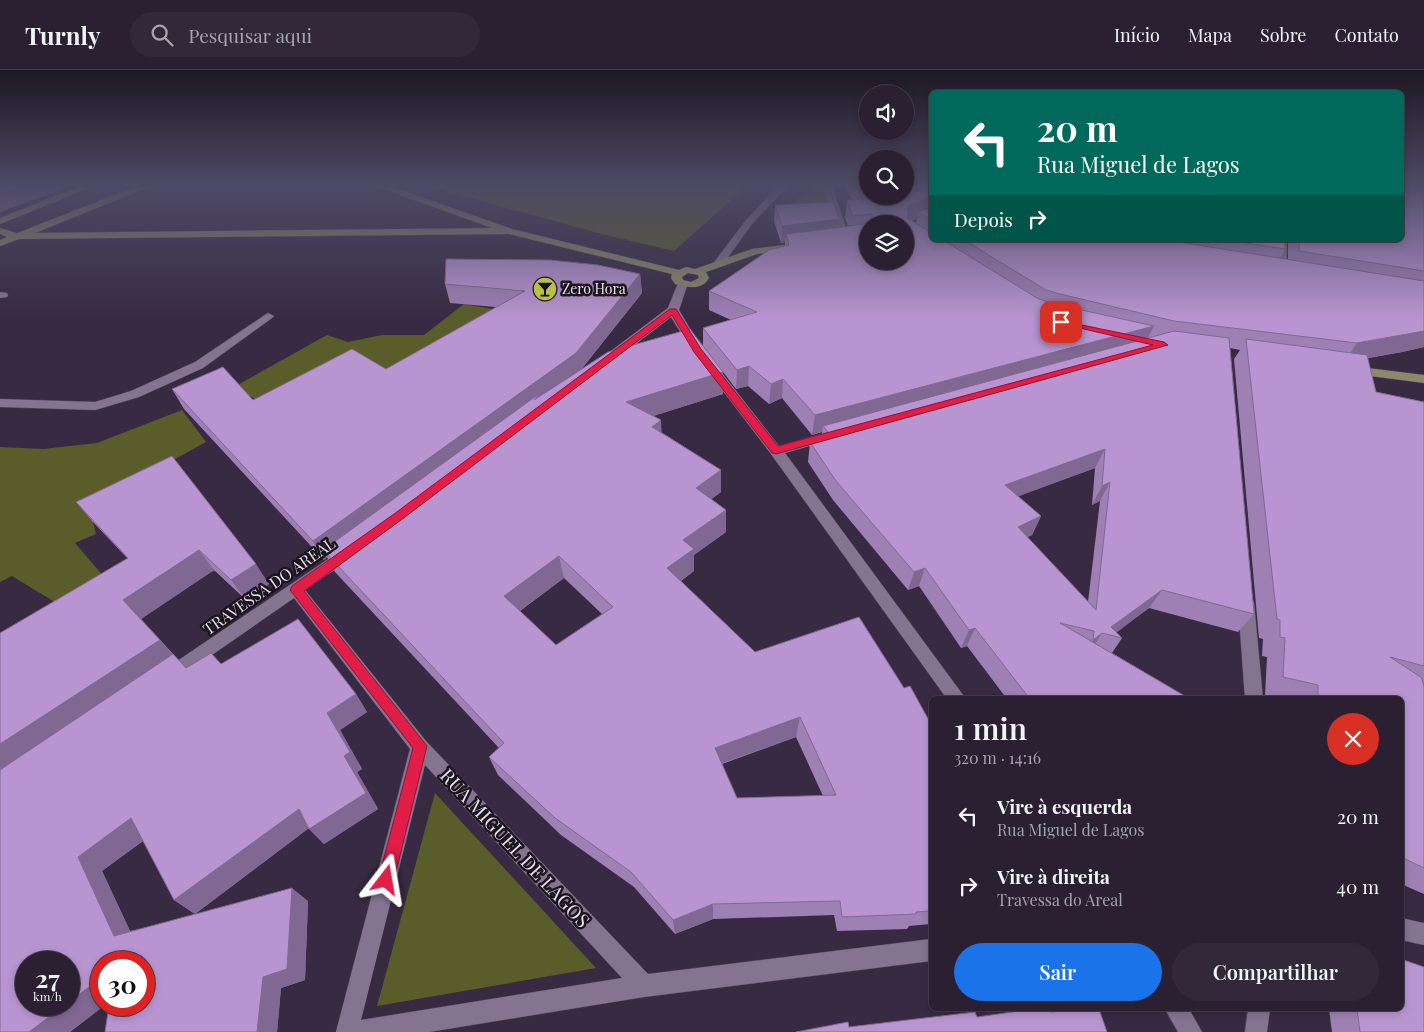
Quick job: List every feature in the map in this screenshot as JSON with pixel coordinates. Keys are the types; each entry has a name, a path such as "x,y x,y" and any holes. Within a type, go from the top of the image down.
{"main road":[{"path":"0,243 33,229"},
{"path":"503,229 681,278 686,270 698,271 756,251 801,246"},
{"path":"0,231 14,236 509,231"},
{"path":"1335,368 1424,379"}],"street":[{"path":"717,264 744,229"},
{"path":"842,229 846,241"},
{"path":"1281,273 1282,242"},
{"path":"594,370 673,310 681,278"},
{"path":"673,310 697,350 776,450 955,696"},
{"path":"0,403 95,406 135,394 199,365 268,316"},
{"path":"776,450 851,430"},
{"name":"TRAVESSA DO AREAL","path":"156,685 296,590 358,545"},
{"name":"RUA MIGUEL DE LAGOS","path":"296,590 420,746 644,986"},
{"path":"1245,591 1254,696"},
{"path":"347,1032 420,746"},
{"path":"1404,930 1424,934"},
{"path":"358,1032 644,986 929,950"},
{"path":"1177,1011 1191,1032"},
{"path":"1256,1032 1259,1011"}],"green space":[{"path":"583,229 699,229 674,251"},
{"path":"464,304 516,313 416,382 277,412 234,387 327,335 348,342 382,335 424,335"},
{"path":"182,410 206,442 155,470 239,557 213,572 139,499 93,522 96,534 75,543 105,578 58,604 12,576 0,582 0,447 43,449 97,443"},
{"path":"435,793 596,968 377,1006"}],"building":[{"path":"826,229 859,229 859,270 914,270 914,229 924,229 929,232 929,242 946,242 1037,298 1050,303 1154,326 815,415 783,379 771,384 749,366 737,370 703,328 757,312 709,291 769,250 789,245 786,234"},
{"path":"1404,229 1424,229 1424,271 1299,251 1299,242 1404,242"},
{"path":"967,242 1179,242 1424,281 1424,331 1357,343 1174,321 1046,290"},
{"path":"1240,242 1285,242 1285,249"},
{"path":"446,259 550,260 598,265 640,274 576,353 313,541 172,389 223,367 253,400 352,349 386,369 525,291 445,284"},
{"path":"690,329 723,372 626,402 661,420 652,427 721,470 696,488 726,510 683,540 694,549 667,568 755,652 859,617 904,688 910,686 929,720 929,911 916,912 916,914 842,917 840,901 713,904 673,920 631,872 555,818 489,757 504,743 323,550 539,394 534,400 608,352","holes":["559,556 613,607 556,645 504,596","800,717 836,795 737,798 715,748"]},
{"path":"1174,331 1229,338 1254,614 1162,590 1111,627 1122,638 1102,633 1093,640 1094,631 1060,623 1185,696 1028,696 975,628 969,630 925,568 914,572 836,481 810,442 832,437 823,426","holes":["1105,449 1102,486 1110,482 1096,610 1018,527 1041,516 1005,485"]},
{"path":"1246,339 1367,355 1376,392 1424,402 1424,666 1390,657 1422,678 1424,687 1424,868 1404,858 1404,696 1318,696 1318,685 1283,677 1285,638 1280,637 1280,620 1277,619"},
{"path":"172,456 256,564 231,580 199,550 123,600 160,640 0,744 0,633 128,558 76,502"},
{"path":"298,619 356,694 327,713 350,752 344,756 366,793 309,829 299,809 174,900 131,818 78,857 114,936 292,888 287,969 263,977 257,1032 105,1032 107,1016 155,1016 155,951 90,951 90,986 80,994 80,951 15,951 15,1016 50,1016 29,1032 0,1032 0,770 173,654 186,668 211,653 221,664"},
{"path":"1404,960 1424,967 1424,1032 1360,1032 1357,1011 1404,1011"},
{"path":"1019,1011 1100,1011 1107,1032 796,1032 848,1022 849,1027 975,1012 977,1017"}],"place":[{"name":"Zero Hora","path":"545,289"}],"route":[{"path":"386,880 420,746 296,590 398,517 673,310 697,350 776,450 1164,345 1061,322"}]}
